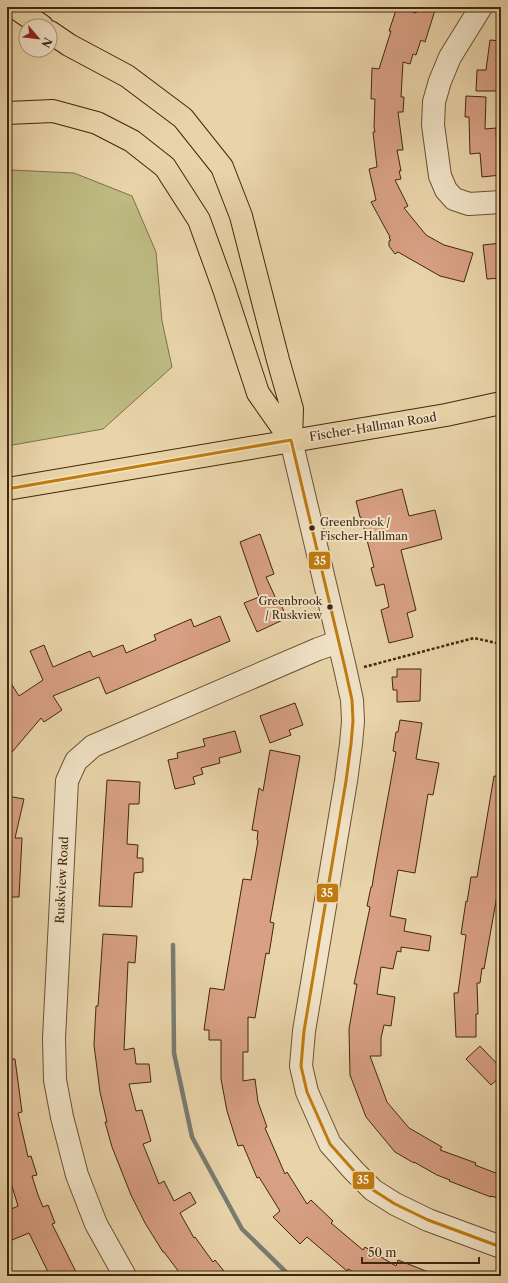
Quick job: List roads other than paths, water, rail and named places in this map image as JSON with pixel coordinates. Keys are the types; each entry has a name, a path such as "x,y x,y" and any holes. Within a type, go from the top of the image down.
{"main road":[{"path":"14,7 30,18"},
{"path":"58,37 69,45 127,76 183,118 222,167 241,216 292,409 290,440"},
{"path":"7,113 53,111 97,123 132,141 165,167 199,220 258,393 290,440"},
{"name":"Fischer-Hallman Road","path":"7,489 290,440 446,415 501,403"}],"street":[{"path":"481,7 450,57 440,81 434,102 433,125 440,176 446,190 454,199 469,204 501,202"},
{"path":"290,440 352,700 353,721 346,781 304,1031 301,1066 306,1092 330,1144 372,1190 394,1204 428,1220 501,1247"},
{"name":"Ruskview Road","path":"125,1276 96,1224 77,1175 54,1080 54,1038 67,781 76,761 93,746 318,649 338,642"}],"waterway":[{"path":"173,945 174,1053 192,1137 242,1229 290,1276"}],"place":[{"name":"Greenbrook / Fischer-Hallman","path":"312,528"},
{"name":"Greenbrook / Ruskview","path":"330,607"}]}
